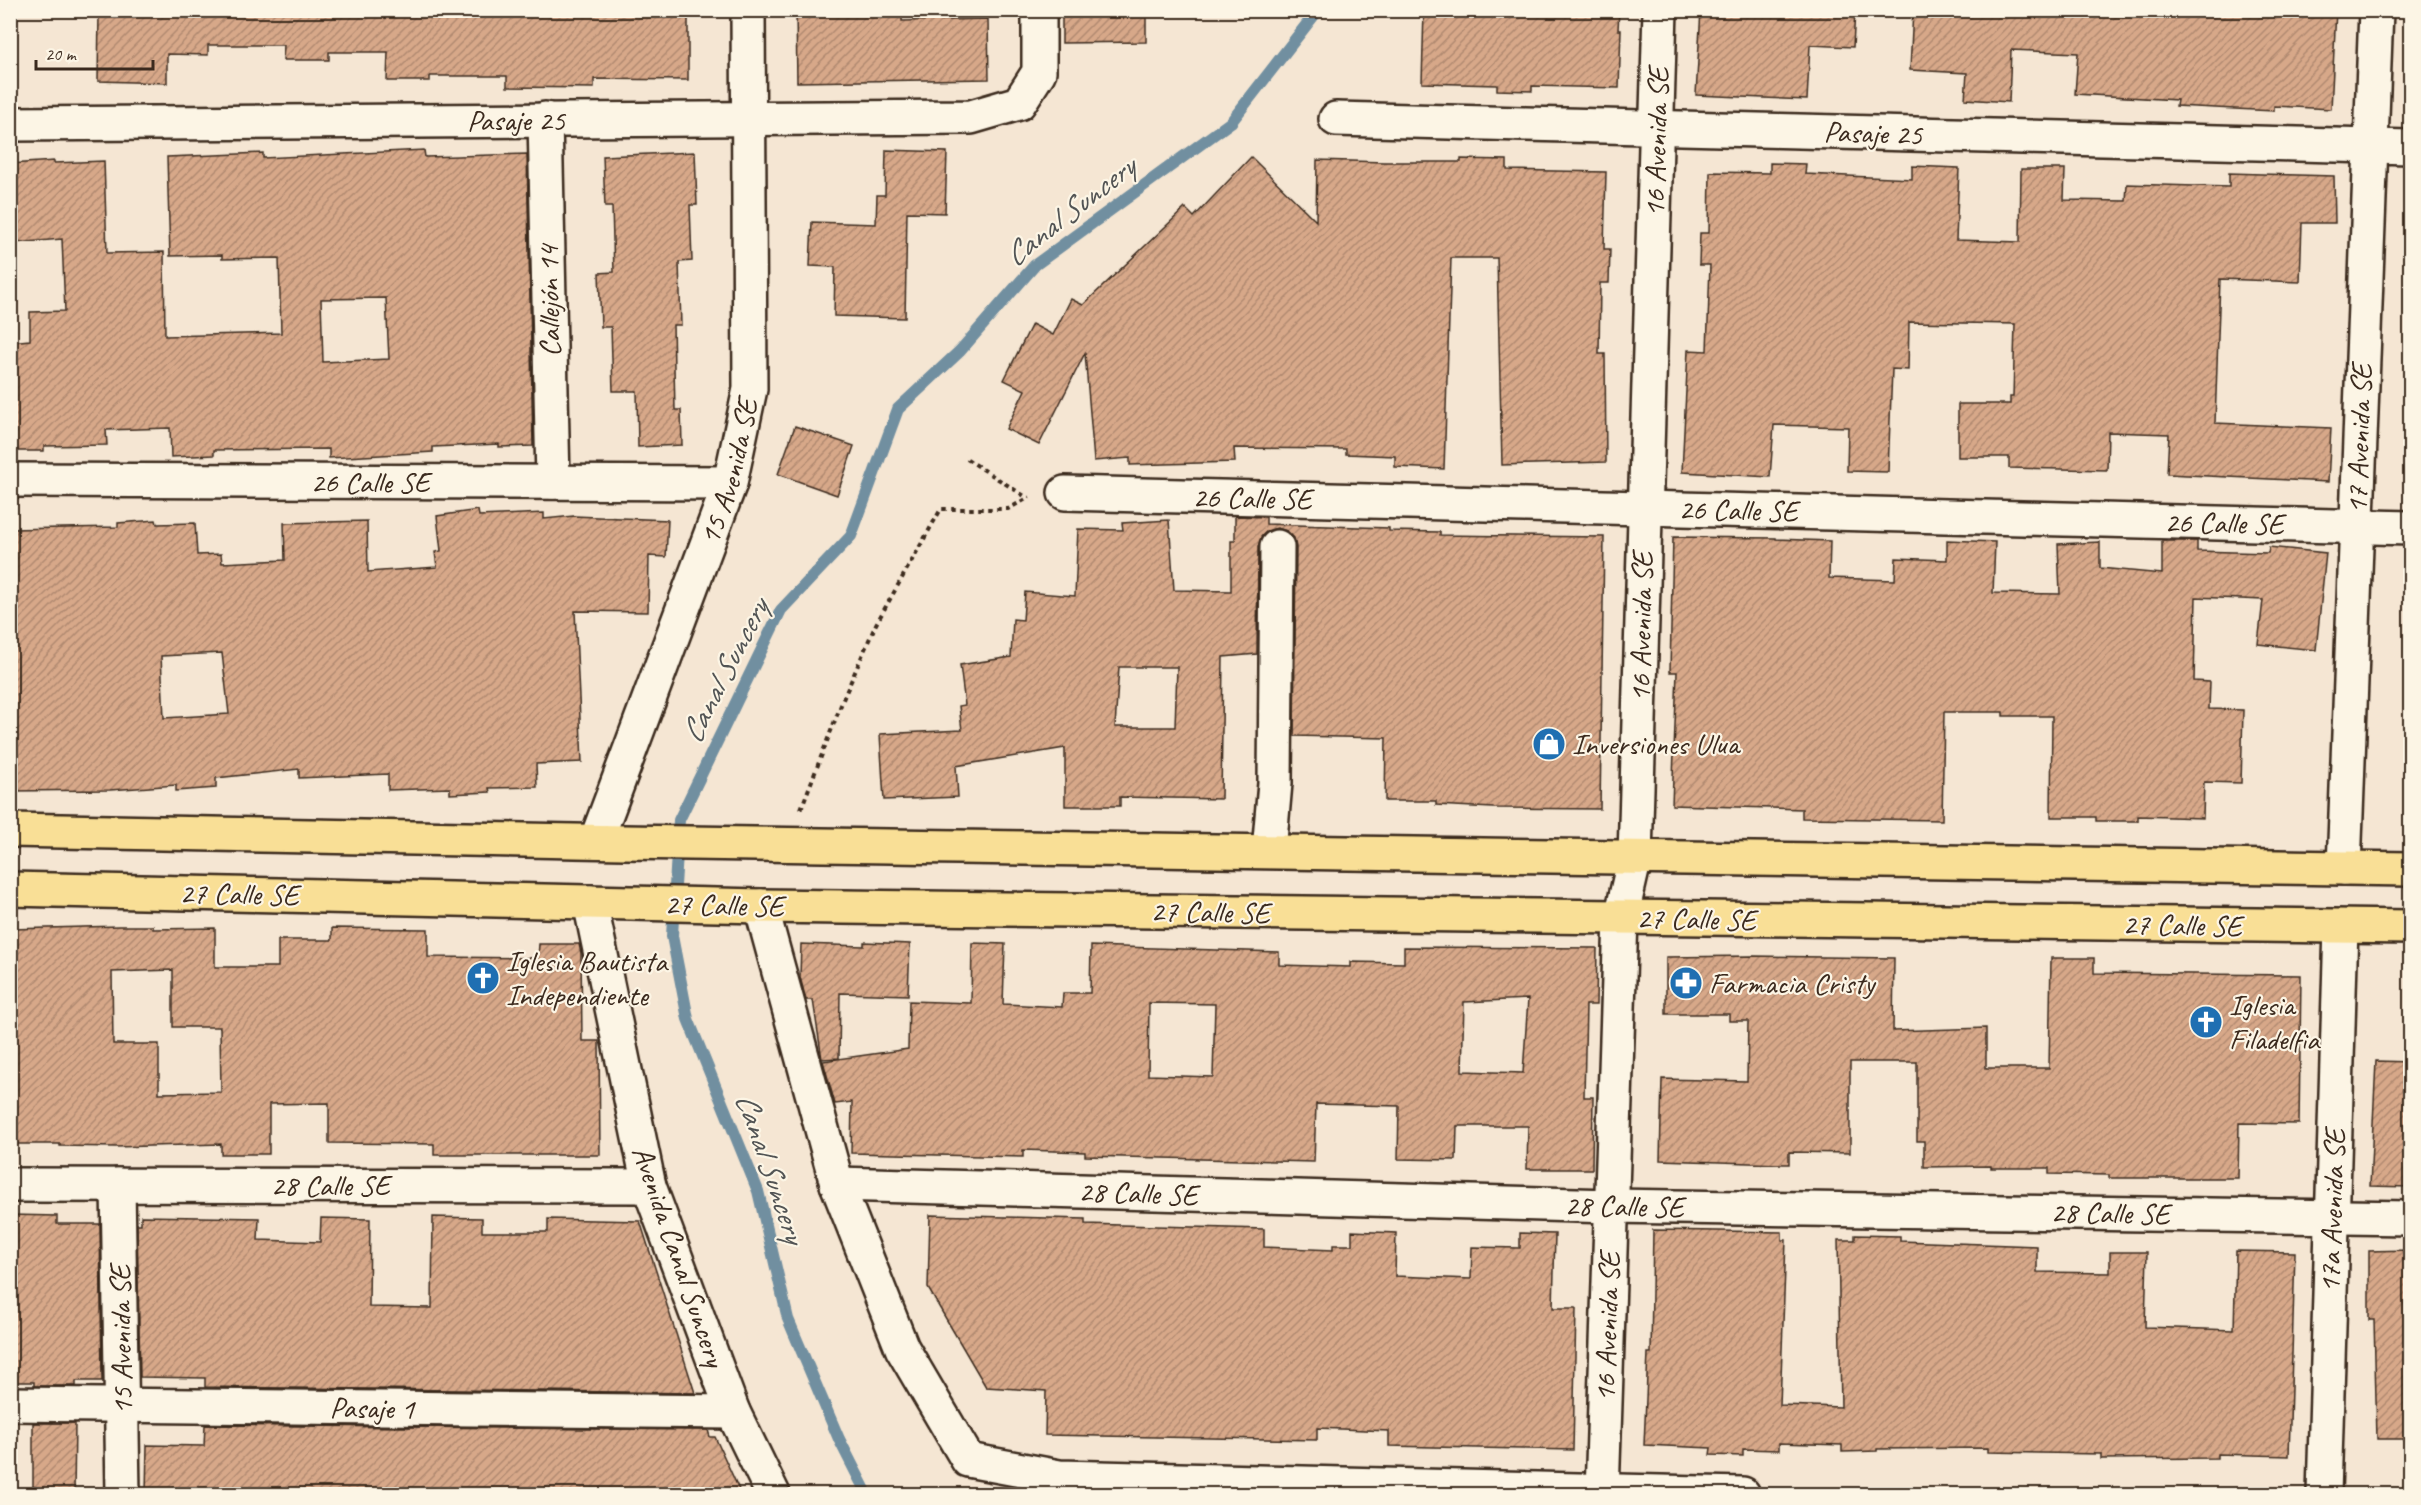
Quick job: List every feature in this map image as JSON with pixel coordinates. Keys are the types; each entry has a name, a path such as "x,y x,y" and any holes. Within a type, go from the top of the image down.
{"main road":[{"name":"27 Calle SE","path":"10,830 610,842 2410,869"},
{"name":"27 Calle SE","path":"10,889 747,906 2410,927"}],"street":[{"name":"15 Avenida SE","path":"610,842 730,483 750,389 748,10"},
{"name":"Pasaje 25","path":"10,123 971,117 1019,103 1039,72 1039,10"},
{"name":"16 Avenida SE","path":"1602,1493 1621,918 1635,857 1660,10"},
{"name":"17 Avenida SE","path":"2344,867 2376,10"},
{"name":"Pasaje 25","path":"1336,118 2410,147"},
{"name":"Callejón 14","path":"545,120 553,482"},
{"name":"26 Calle SE","path":"10,480 730,483"},
{"name":"26 Calle SE","path":"1065,493 2410,528"},
{"path":"1269,851 1275,783 1276,546"},
{"name":"Avenida Canal Suncery","path":"603,902 649,1186 733,1412 773,1494"},
{"path":"747,906 837,1185 902,1348 968,1460 1059,1477 1602,1493 1743,1494"},
{"name":"17a Avenida SE","path":"2324,1494 2341,927"},
{"name":"28 Calle SE","path":"10,1185 649,1186"},
{"name":"15 Avenida SE","path":"118,1185 123,1494"},
{"name":"28 Calle SE","path":"837,1185 1611,1206 2410,1218"},
{"name":"Pasaje 1","path":"10,1404 733,1412"}],"path":[{"path":"967,459 1026,497"},
{"path":"773,843 844,697 876,624 940,509 1008,509 1026,497 1065,493"}],"building":[{"path":"176,10 688,10 688,80 594,79 594,88 507,87 507,76 430,76 430,81 387,81 388,52 329,52 329,60 283,60 284,45 208,45 208,55 167,54 167,83 98,81 99,14 176,14"},
{"path":"796,10 902,10 902,21 988,19 989,79 797,82"},
{"path":"1062,10 1146,10 1146,42 1062,43"},
{"path":"1424,10 1619,10 1618,30 1621,30 1619,88 1532,86 1532,91 1497,90 1497,85 1422,83"},
{"path":"1701,10 1855,10 1853,47 1810,45 1807,100 1696,95"},
{"path":"1913,10 2041,10 2132,17 2132,10 2336,10 2331,109 2274,106 2274,111 2176,106 2177,100 2075,94 2078,53 2011,50 2009,102 1965,99 1967,73 1910,70"},
{"path":"424,150 425,157 527,154 533,446 499,447 499,444 433,447 433,452 329,458 329,449 214,450 214,455 171,457 170,428 106,430 107,445 44,446 44,451 12,451 10,342 30,340 30,312 65,311 62,239 14,243 10,164 104,161 107,253 164,252 165,336 281,333 279,258 222,259 222,255 170,256 167,157 263,153 263,158","holes":["386,298 389,359 323,362 321,299"]},
{"path":"886,150 947,152 945,213 907,212 905,318 834,316 835,267 810,266 812,222 876,224 877,195 885,195"},
{"path":"695,152 697,205 690,205 692,261 679,262 681,325 673,325 675,410 681,410 682,445 638,447 637,391 613,391 611,327 601,327 599,273 614,272 612,207 605,207 603,156"},
{"path":"1251,157 1316,221 1317,160 1461,162 1461,159 1507,160 1507,170 1606,172 1604,249 1610,249 1609,283 1600,283 1599,354 1605,354 1606,462 1502,465 1497,258 1451,258 1444,469 1395,467 1395,456 1346,454 1346,449 1234,448 1235,462 1130,465 1130,458 1094,461 1085,353 1039,445 1006,429 1025,390 1004,380 1032,324 1053,335 1071,299 1083,305 1185,208 1194,217"},
{"path":"1770,163 1806,164 1805,174 1912,179 1912,166 1959,168 1956,240 2020,242 2021,169 2065,169 2064,200 2126,201 2127,184 2229,187 2229,173 2334,176 2335,223 2302,223 2300,282 2220,279 2215,423 2331,428 2328,482 2167,474 2169,434 2108,432 2107,470 2009,468 2009,457 1958,457 1958,404 2010,404 2010,397 2013,397 2015,324 1909,322 1908,370 1892,369 1888,472 1847,471 1848,427 1774,425 1770,477 1682,472 1688,350 1707,351 1710,265 1699,265 1700,233 1709,233 1710,172 1770,173"},
{"path":"795,426 854,446 837,495 778,474"},
{"path":"478,510 479,516 544,513 544,519 574,516 668,520 666,557 649,556 648,612 575,611 582,762 536,764 537,787 489,788 490,792 450,794 450,788 388,790 388,774 299,778 299,769 216,778 216,788 176,791 176,785 110,790 10,791 10,529 118,527 118,523 156,520 157,524 195,523 197,555 221,554 222,563 285,560 284,523 367,521 368,572 437,567 435,552 441,551 437,516","holes":["222,653 229,714 164,718 161,656"]},
{"path":"1235,516 1266,517 1266,524 1389,528 1389,531 1440,532 1440,535 1604,537 1600,809 1493,808 1436,805 1436,801 1385,801 1386,738 1294,736 1296,547 1294,538 1287,531 1277,528 1267,531 1261,537 1258,547 1257,654 1223,657 1221,799 1120,797 1120,806 1065,806 1065,748 956,766 958,797 884,800 880,734 962,730 959,706 965,705 960,665 1011,657 1013,619 1023,620 1025,592 1075,596 1078,529 1123,530 1122,523 1169,520 1174,590 1231,591 1231,541 1235,541","holes":["1119,667 1177,667 1175,727 1115,727"]},
{"path":"1673,537 1830,541 1829,578 1895,580 1896,558 1947,560 1947,540 1995,542 1993,593 2060,594 2058,544 2100,542 2100,568 2162,574 2162,541 2197,541 2197,551 2268,553 2269,547 2326,553 2316,650 2258,644 2263,600 2196,597 2194,681 2210,682 2209,709 2243,710 2241,783 2204,782 2203,818 2138,816 2138,821 2096,821 2096,817 2051,817 2052,716 2003,716 2003,712 1944,712 1942,820 1802,818 1802,809 1672,805 1677,672 1670,672"},
{"path":"119,926 153,926 153,929 215,928 215,967 278,967 278,940 332,940 332,928 428,929 428,957 538,958 539,944 579,944 582,1041 599,1041 600,1155 434,1155 434,1144 329,1143 329,1103 269,1104 269,1154 221,1154 221,1144 115,1147 13,1144 10,947 13,947 13,929","holes":["173,970 173,1027 220,1027 221,1092 159,1093 159,1044 113,1044 112,972"]},
{"path":"864,942 910,944 908,995 840,993 839,1058 822,1059 813,1000 806,1000 800,977 801,944 864,946"},
{"path":"972,943 1005,944 1003,1004 1062,1007 1063,993 1090,993 1091,946 1279,952 1279,965 1351,967 1351,962 1404,963 1404,947 1597,948 1596,1005 1586,1005 1584,1097 1593,1097 1592,1169 1527,1169 1528,1126 1457,1126 1456,1160 1398,1159 1399,1106 1316,1104 1314,1162 1085,1156 1085,1152 1023,1150 1023,1157 851,1153 852,1102 835,1104 823,1061 908,1049 909,1001 971,1003","holes":["1528,999 1523,1073 1462,1071 1464,1002","1149,1003 1215,1004 1213,1077 1148,1075"]},
{"path":"1666,957 1894,958 1893,1031 1986,1028 1986,1068 2049,1068 2051,958 2094,958 2094,973 2301,975 2299,1124 2239,1123 2238,1178 2109,1178 2109,1175 2049,1174 2049,1168 1924,1167 1924,1141 1917,1141 1917,1062 1850,1062 1850,1153 1789,1152 1789,1164 1660,1160 1662,1079 1747,1081 1748,1021 1729,1021 1729,1014 1666,1014"},
{"path":"2376,1061 2410,1062 2410,1187 2370,1186"},
{"path":"10,1215 57,1216 57,1224 100,1224 102,1381 76,1381 76,1386 34,1386 34,1382 10,1382"},
{"path":"930,1215 1085,1219 1085,1224 1264,1229 1264,1247 1333,1250 1333,1245 1352,1245 1352,1231 1396,1233 1395,1276 1471,1279 1472,1247 1520,1248 1520,1233 1555,1234 1553,1308 1576,1308 1573,1450 1389,1446 1389,1431 1317,1428 1317,1440 1045,1435 1046,1391 986,1387 928,1288"},
{"path":"141,1216 259,1218 258,1240 320,1242 321,1218 370,1219 369,1307 432,1308 433,1217 482,1218 482,1232 548,1232 548,1219 640,1221 695,1393 205,1387 205,1378 140,1377 137,1224 141,1224"},
{"path":"1653,1230 1782,1232 1782,1240 1786,1240 1780,1405 1841,1407 1838,1240 1855,1240 1855,1235 1900,1236 1900,1241 2037,1246 2037,1272 2110,1273 2110,1252 2147,1252 2145,1327 2234,1330 2236,1251 2295,1252 2289,1456 2217,1454 2217,1458 2101,1459 2101,1454 1988,1452 1988,1448 1877,1449 1877,1451 1842,1452 1842,1445 1779,1443 1779,1450 1743,1449 1743,1456 1710,1455 1711,1448 1644,1445 1648,1353 1651,1353"},
{"path":"2410,1250 2410,1439 2377,1439 2374,1320 2369,1320 2369,1251"},
{"path":"33,1423 75,1423 74,1494 33,1494"},
{"path":"205,1425 708,1430 710,1437 715,1437 741,1494 146,1494 147,1445 204,1446"}],"waterway":[{"name":"Canal Suncery","path":"867,1494 839,1439 788,1319 758,1191 688,1019 672,936 679,820 781,610 851,536 898,409 960,351 1035,265 1231,122 1318,10"}],"place":[{"name":"Inversiones Ulua","path":"1549,744"},
{"name":"Iglesia Bautista Independiente","path":"483,978"},
{"name":"Farmacia Cristy","path":"1686,983"},
{"name":"Iglesia Filadelfia","path":"2206,1022"}]}
